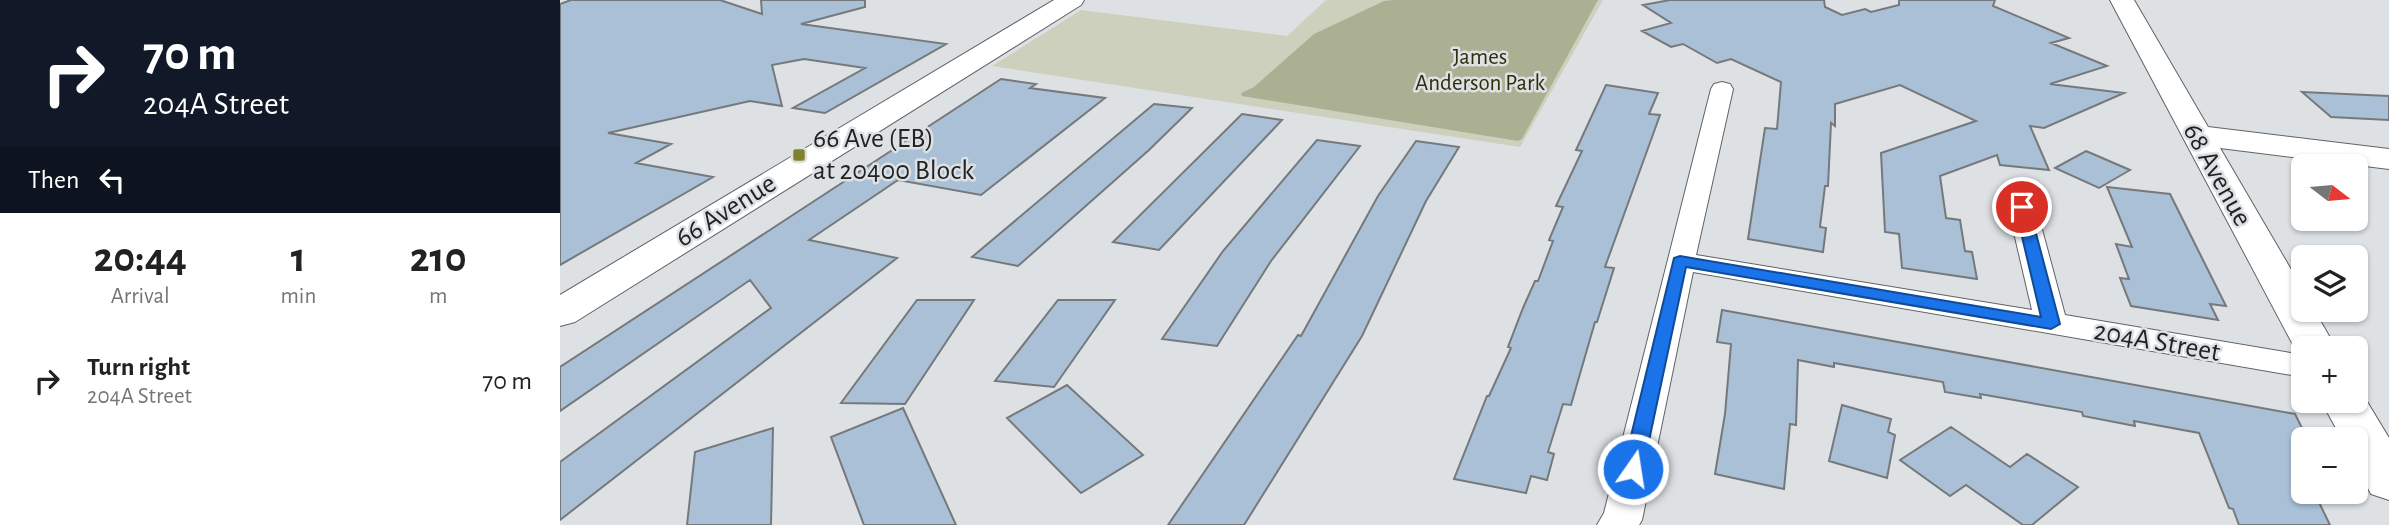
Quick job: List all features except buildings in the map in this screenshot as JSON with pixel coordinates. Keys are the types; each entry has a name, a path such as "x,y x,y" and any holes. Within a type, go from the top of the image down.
{"street":[{"name":"66 Avenue","path":"560,313 1072,0"},
{"name":"68 Avenue","path":"2122,0 2308,336"},
{"path":"1627,523 1680,261 1722,89"},
{"path":"2195,135 2389,159"},
{"path":"2022,207 2051,324"},
{"name":"204A Street","path":"1680,261 2291,364"},
{"path":"2351,413 2389,481"}],"green space":[{"name":"James Anderson Park","path":"1326,0 1603,0 1520,147 992,66 1081,10 1287,36"},
{"name":"James Anderson Park","path":"1598,0 1522,139 1518,141 1242,96 1241,93 1254,87 1314,34 1384,1"}],"place":[{"name":"66 Ave (EB) at 20400 Block","path":"799,155"}],"route":[{"path":"1633,469 1680,261 2051,324 2022,207"}]}
